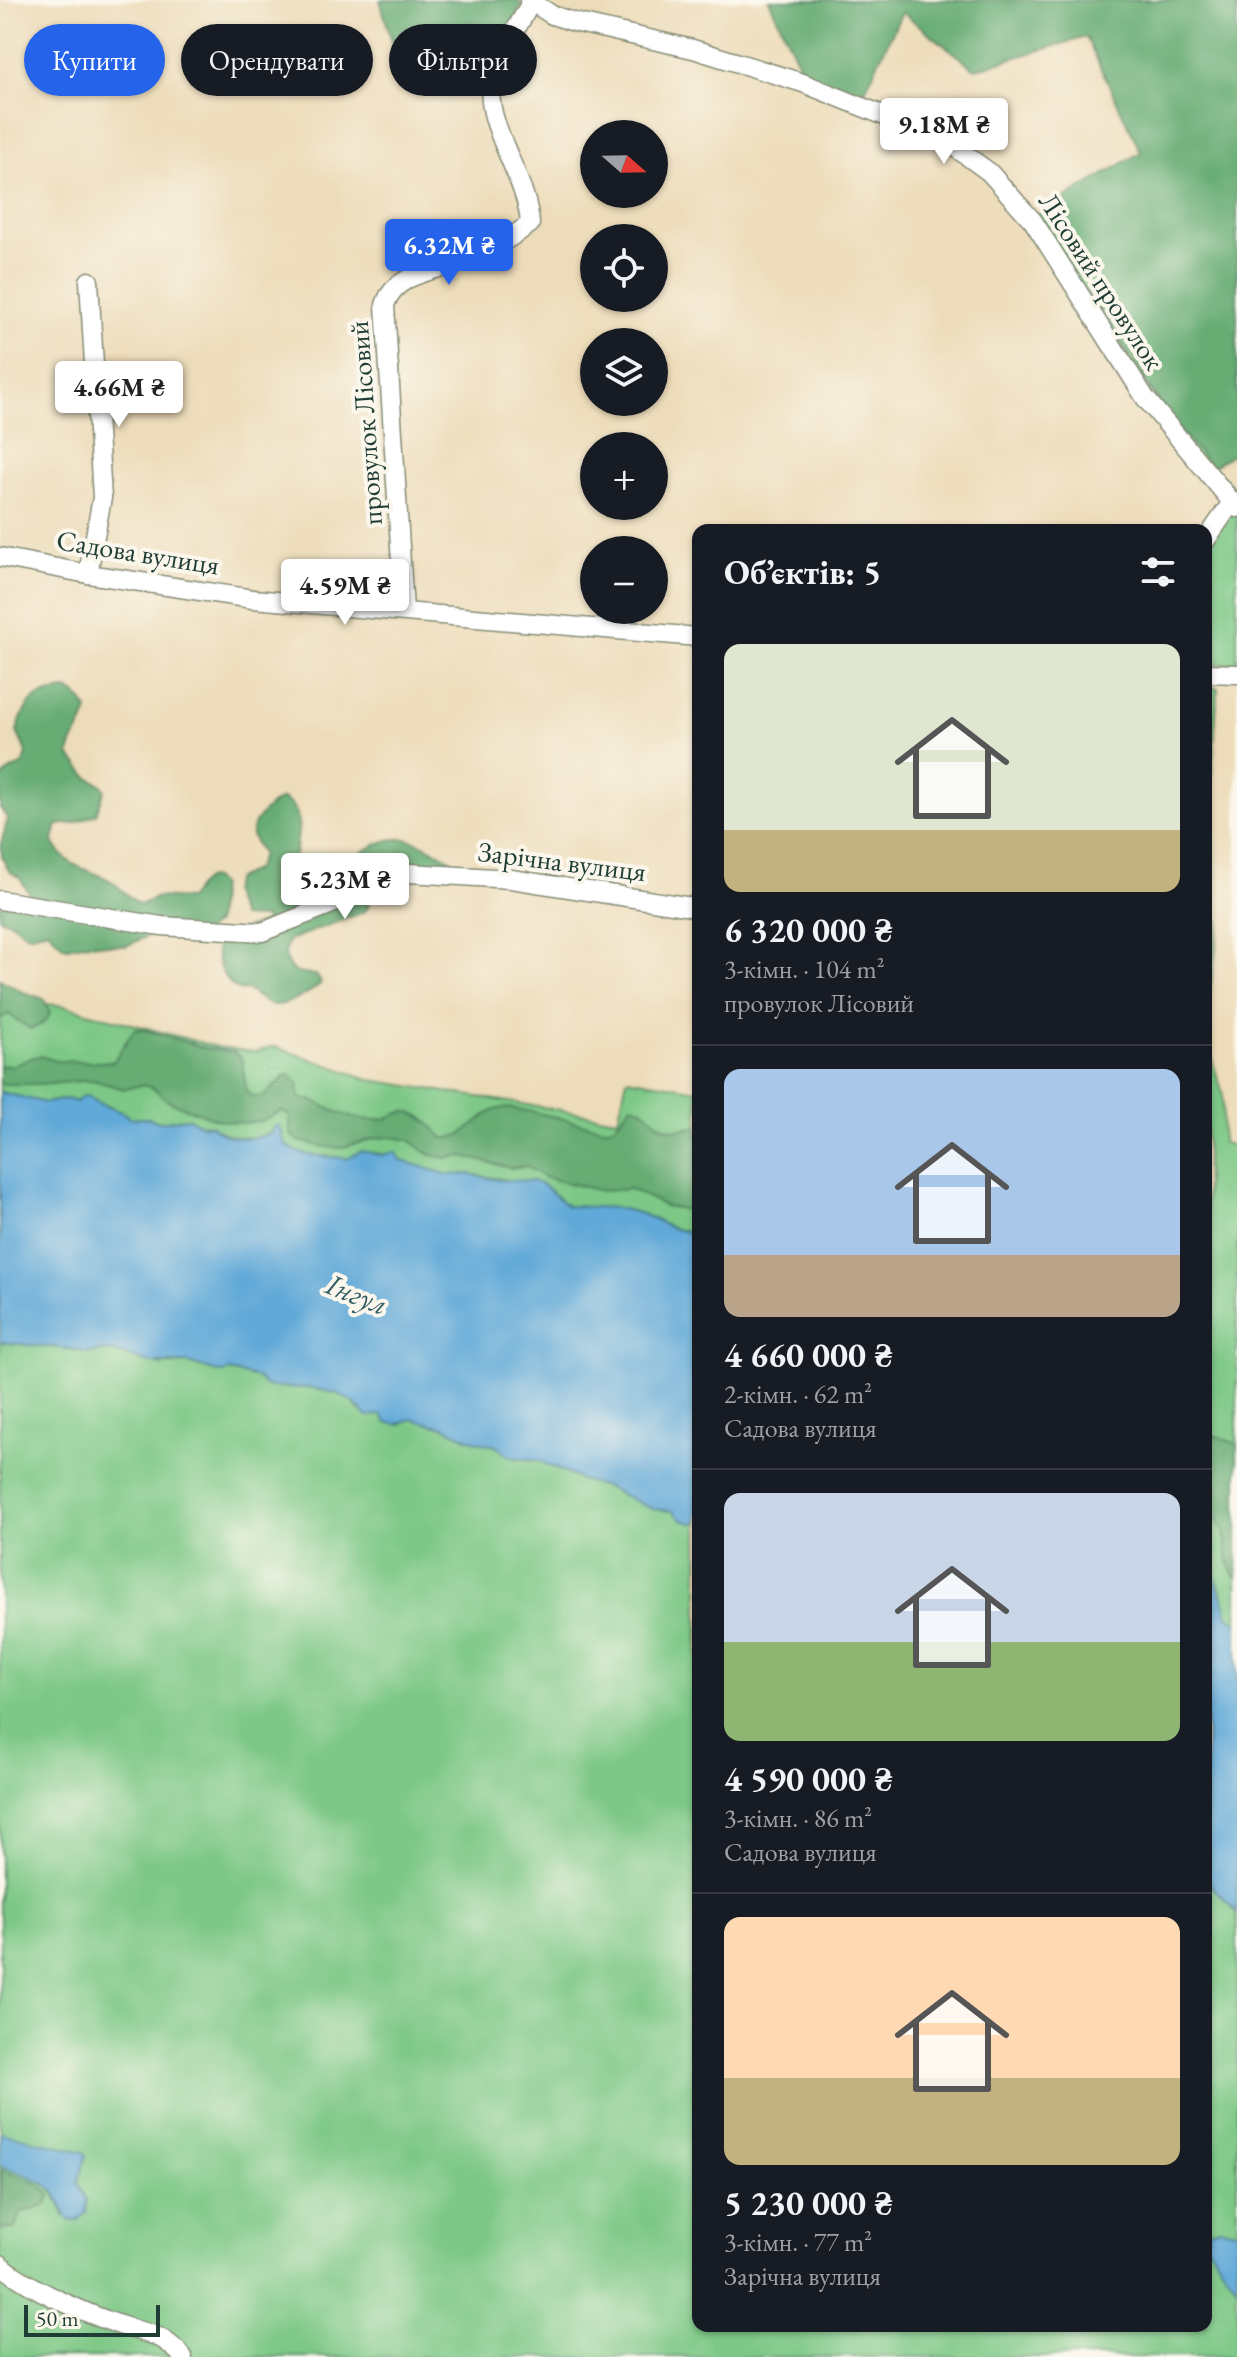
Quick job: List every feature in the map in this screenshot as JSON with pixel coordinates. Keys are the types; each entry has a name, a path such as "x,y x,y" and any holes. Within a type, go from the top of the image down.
{"street":[{"name":"Лісовий провулок","path":"530,1 552,15 574,22 693,49 803,83 956,148 989,172 1033,221 1146,399 1234,505"},
{"name":"провулок Лісовий","path":"404,611 385,305 390,291 410,278 474,258 530,224 519,178 491,104 491,86 497,69 530,1"},
{"path":"88,574 102,498 89,281"},
{"path":"1212,532 1234,505"},
{"name":"Садова вулиця","path":"0,557 253,599 692,636"},
{"path":"1212,673 1237,674"},
{"name":"Зарічна вулиця","path":"0,900 161,926 262,932 409,873 511,879 692,907"},
{"path":"0,2264 27,2284 118,2325 158,2335 183,2357"}],"green space":[{"path":"380,0 518,0 522,6 512,24 389,24 389,31"},
{"path":"769,0 1237,0 1237,451 1212,467 1187,439 1142,376 1046,210 1141,152 1086,37 975,69 902,12 859,103 806,79"},
{"path":"1046,210 1090,284 1212,467 1237,491 1237,502 1188,448 1036,215"},
{"path":"1237,514 1237,665 1212,663 1212,534 1224,515"},
{"path":"1212,688 1218,688 1212,770"},
{"path":"68,690 76,694 88,709 69,755 89,778 105,790 96,814 75,823 57,825 54,844 73,864 111,881 140,905 157,897 188,899 206,879 215,880 220,885 216,923 201,935 186,939 154,933 126,946 87,943 68,947 63,946 48,930 27,935 13,923 0,918 0,905 44,899 30,895 20,878 9,871 2,857 1,844 8,819 0,808 0,780 23,764 27,754 17,732 28,705 48,693"},
{"path":"282,799 292,806 297,816 299,827 294,864 300,884 326,878 376,844 391,840 412,840 451,859 455,869 388,871 372,877 364,895 369,900 364,912 289,940 286,948 288,964 298,973 315,975 321,983 294,1000 272,1005 249,991 231,985 220,966 217,945 218,939 267,921 265,918 241,917 231,891 235,880 256,869 262,854 253,837 254,825 267,809"},
{"path":"1212,907 1219,923 1212,975"},
{"path":"0,979 44,999 50,1013 45,1022 30,1029 8,1014 0,1019"},
{"path":"0,999 65,1006 217,1047 255,1052 274,1046 371,1080 618,1119 627,1078 692,1089 692,1233 619,1208 567,1206 543,1185 468,1174 449,1175 378,1153 360,1154 347,1159 299,1152 284,1144 282,1130 274,1127 272,1132 264,1135 238,1137 189,1118 159,1122 149,1118 130,1118 91,1099 46,1103 0,1092"},
{"path":"142,1029 206,1048 234,1052 242,1059 246,1090 251,1096 262,1097 288,1074 298,1083 299,1097 305,1100 364,1120 384,1119 402,1112 414,1113 444,1138 461,1134 489,1113 505,1108 609,1128 631,1105 636,1106 669,1128 692,1128 692,1211 665,1206 630,1189 602,1191 543,1177 526,1166 510,1168 463,1156 446,1158 431,1155 409,1140 377,1138 340,1148 298,1141 290,1133 290,1117 283,1111 261,1121 243,1123 219,1120 170,1102 153,1088 142,1085 124,1089 93,1080 0,1084 0,1066 15,1065 34,1057 56,1061 113,1062 134,1030"},
{"path":"1212,1061 1223,1093 1222,1143 1237,1146 1237,1622 1228,1616 1212,1573"},
{"path":"0,1342 90,1353 115,1352 161,1365 188,1363 221,1373 229,1371 258,1378 271,1387 313,1388 339,1394 353,1402 360,1411 382,1415 400,1425 411,1419 445,1427 467,1438 496,1446 511,1457 538,1460 653,1509 673,1511 692,1519 692,2332 1212,2332 1212,2252 1237,2287 1237,2357 0,2357 0,2166 32,2177 48,2187 64,2216 87,2200 78,2183 79,2175 60,2146 0,2132"},
{"path":"1212,1434 1237,1444 1237,1578 1228,1560 1224,1533 1212,1517"},
{"path":"1212,1886 1237,1912 1237,2231 1212,2230"},
{"path":"2,2170 37,2183 50,2195 48,2204 22,2212 14,2229 0,2229"}],"water":[{"name":"Інгул","path":"0,1092 46,1103 67,1099 76,1102 88,1096 130,1118 149,1118 159,1122 189,1118 200,1125 211,1125 224,1134 240,1138 272,1133 274,1127 279,1125 285,1144 307,1154 347,1159 361,1151 382,1155 395,1152 402,1161 449,1175 533,1181 543,1185 567,1206 619,1208 692,1233 692,1523 681,1519 673,1511 653,1509 538,1460 511,1457 496,1446 467,1438 445,1427 411,1419 393,1424 386,1422 382,1415 367,1416 339,1394 313,1388 271,1387 258,1378 230,1371 221,1373 188,1363 149,1363 115,1352 90,1353 0,1342"},
{"path":"1212,1573 1228,1616 1237,1622 1237,1912 1212,1886"},
{"path":"0,2132 84,2152 86,2157 78,2183 87,2200 86,2213 79,2220 70,2221 67,2218 58,2197 47,2186 32,2177 0,2166"},
{"path":"1212,2230 1237,2231 1237,2287 1212,2252"}]}
